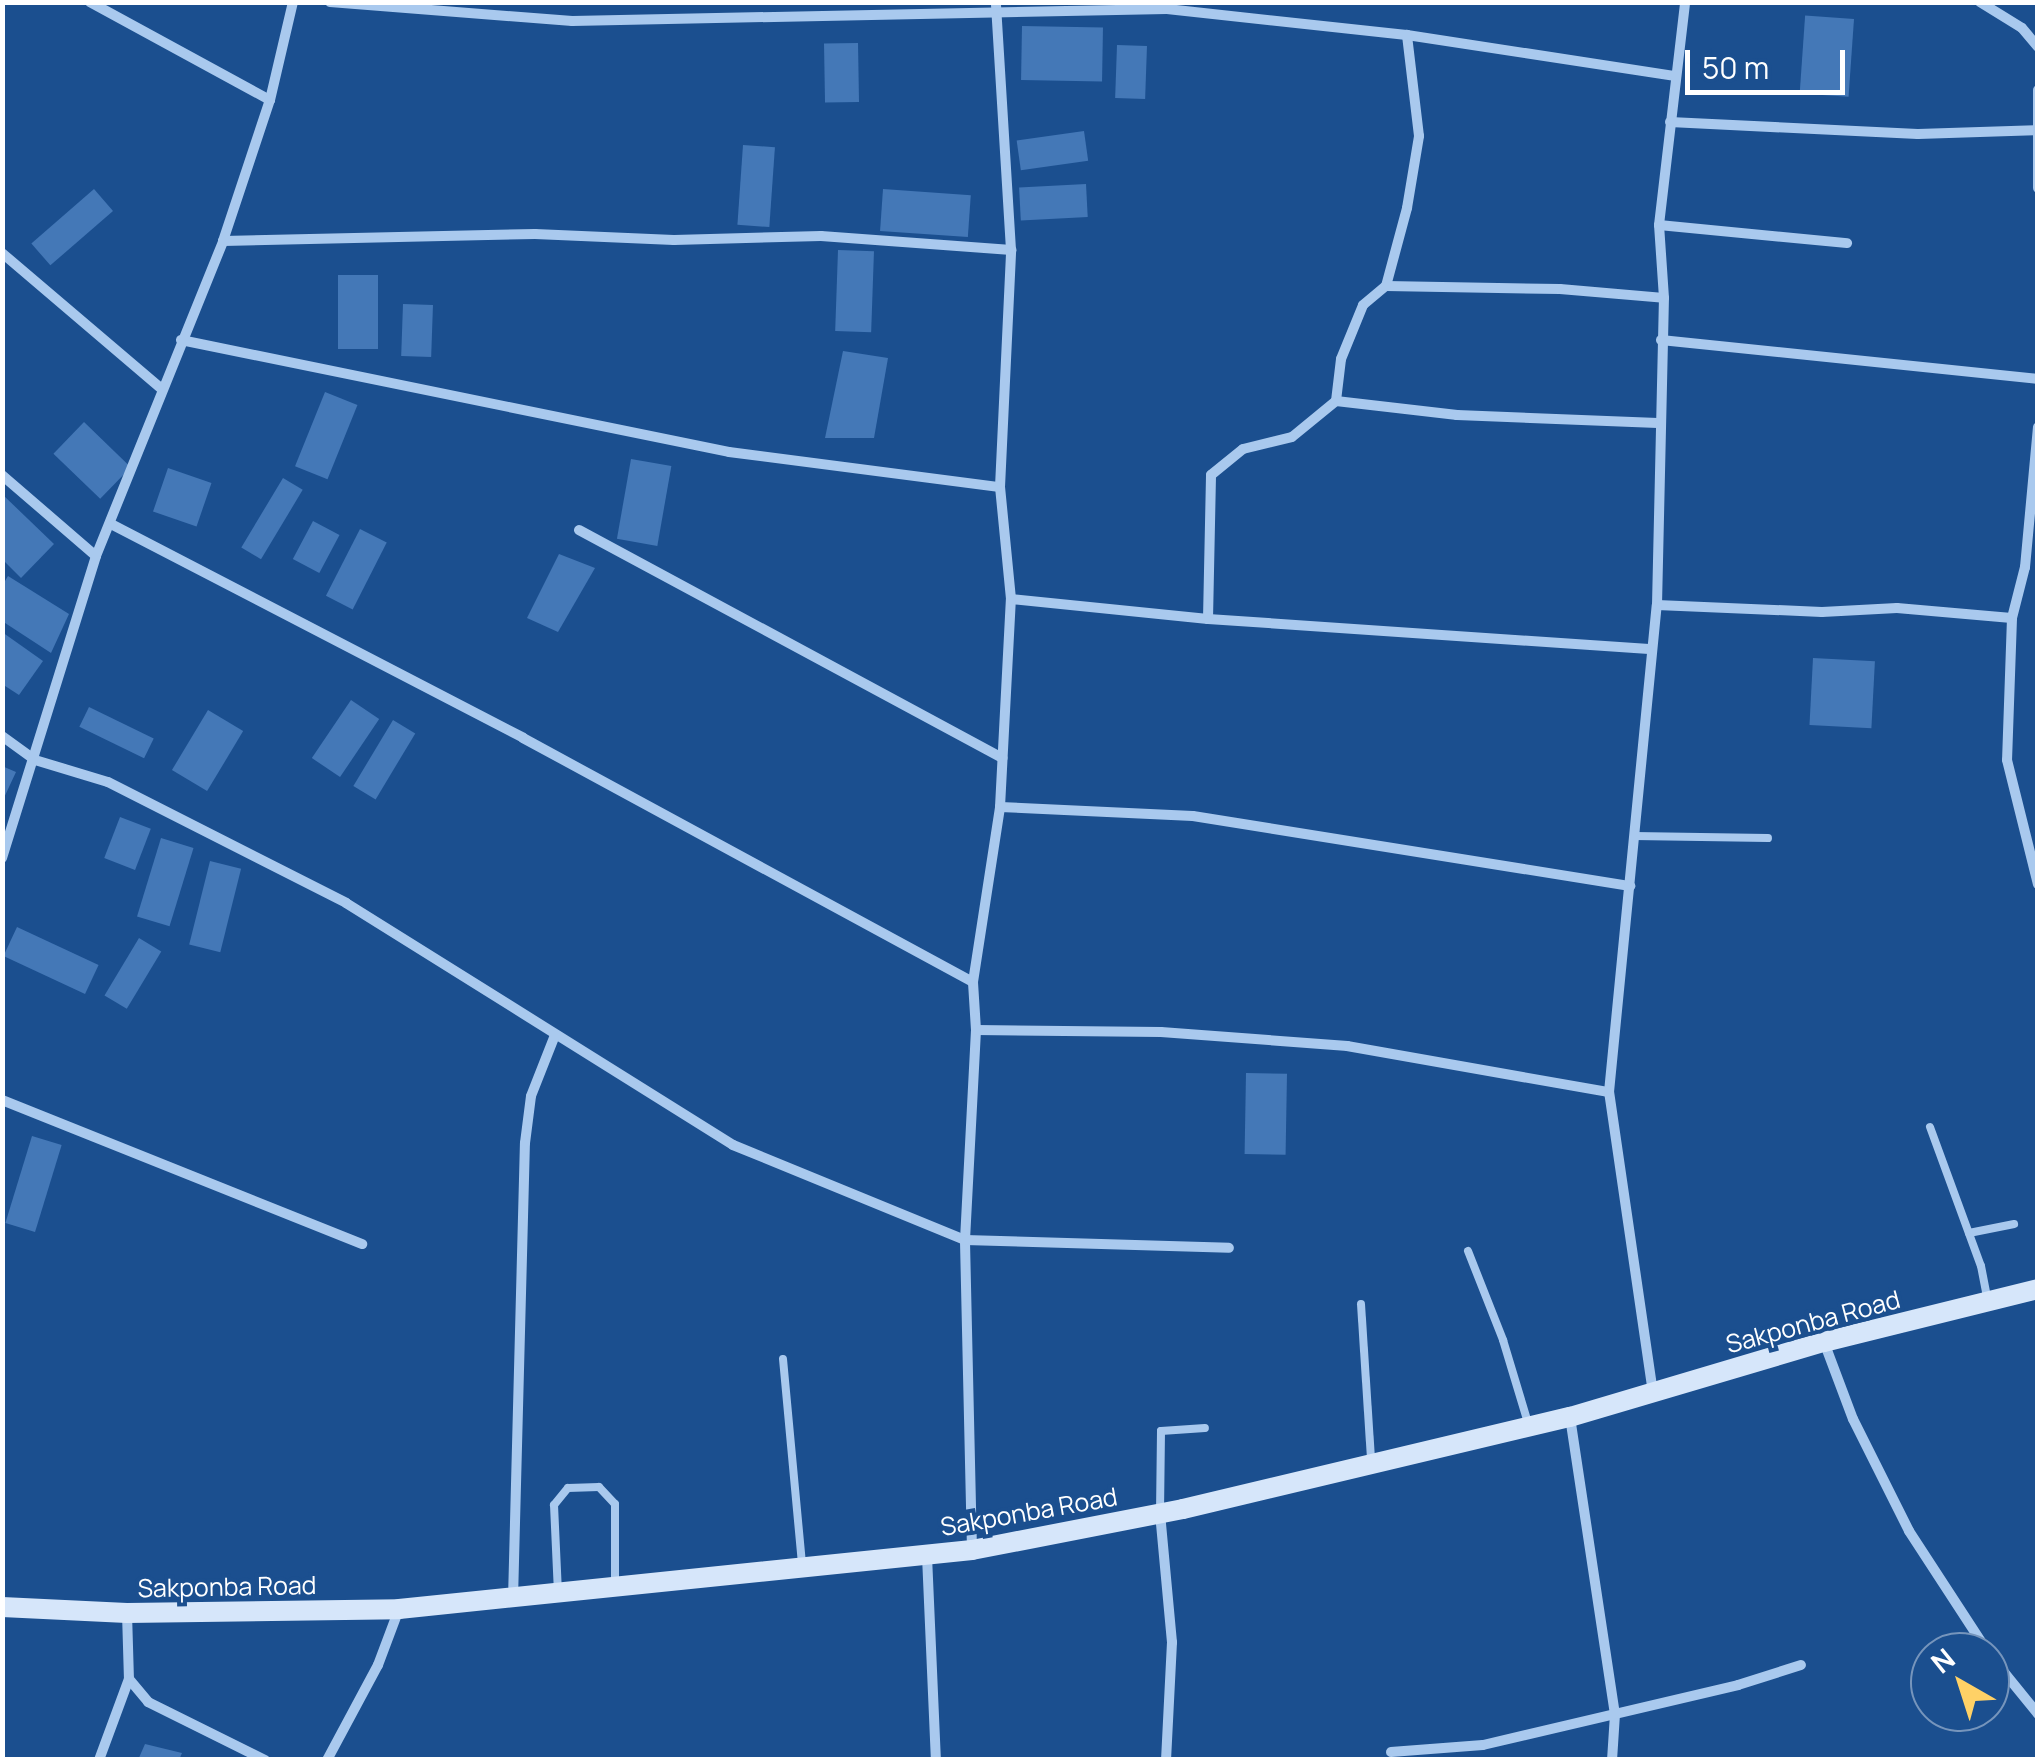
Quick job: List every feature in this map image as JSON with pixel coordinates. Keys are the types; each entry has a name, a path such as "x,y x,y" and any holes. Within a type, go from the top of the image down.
{"main road":[{"name":"Sakponba Road","path":"2,1607 127,1613 398,1609 972,1550 1160,1513 1530,1427 1824,1342 2038,1289"}],"street":[{"path":"90,2 270,100"},
{"path":"2,858 36,760 96,556 224,241 270,100 293,2"},
{"path":"330,2 572,21 996,6 1167,9 1407,35 1674,76"},
{"path":"1653,1394 1609,1092 1649,650 1657,605 1658,423 1664,298 1659,225 1685,2"},
{"path":"1980,2 2022,28 2038,46"},
{"path":"972,1550 965,1240 976,1030 974,982 1000,807 1011,599 1000,487 1012,250 996,6"},
{"path":"1208,619 1211,475 1243,450 1292,436 1336,401 1341,359 1362,305 1386,286 1407,208 1419,136 1407,35"},
{"path":"2038,90 2038,188"},
{"path":"1670,122 1918,134 2037,130"},
{"path":"1659,225 1847,243"},
{"path":"224,241 535,234 674,240 820,236 1012,250"},
{"path":"2,253 162,389"},
{"path":"1386,286 1560,289 1664,298"},
{"path":"181,340 729,452 1000,487"},
{"path":"1662,340 2038,379"},
{"path":"1336,401 1457,415 1658,423"},
{"path":"2038,427 2025,566 2012,618 2007,760 2038,884"},
{"path":"2,476 96,556"},
{"path":"111,524 523,738 974,982"},
{"path":"579,530 1002,758"},
{"path":"1011,599 1208,619 1649,650"},
{"path":"1657,605 1822,612 1897,608 2012,618"},
{"path":"2,736 36,760 108,782 346,903 732,1146 965,1240 1229,1248"},
{"path":"1000,807 1193,816 1630,886"},
{"path":"976,1030 1161,1032 1347,1046 1609,1092"},
{"path":"513,1600 525,1143 532,1096 554,1035"},
{"path":"2,1100 362,1244"},
{"path":"1824,1342 1854,1418 1909,1531 1975,1632"},
{"path":"1570,1417 1615,1714 1612,1760"},
{"path":"1160,1513 1172,1642 1166,1760"},
{"path":"927,1556 936,1760"},
{"path":"326,1760 378,1666 398,1609"},
{"path":"99,1760 129,1680 127,1613"},
{"path":"1391,1752 1482,1744 1802,1665"},
{"path":"2010,1679 2038,1714"},
{"path":"129,1680 148,1702 265,1760"}],"lane":[{"path":"1634,836 1768,838"},
{"path":"1930,1127 1969,1233 1988,1302"},
{"path":"1969,1233 2014,1224"},
{"path":"1468,1251 1503,1340 1530,1427"},
{"path":"1361,1304 1371,1464"},
{"path":"783,1359 802,1569"},
{"path":"1160,1513 1161,1432 1205,1428"},
{"path":"558,1595 554,1505 568,1488 599,1487 615,1504 614,1588"}],"building":[{"path":"1805,16 1854,19 1849,97 1800,93"},
{"path":"1022,26 1103,27 1102,81 1021,80"},
{"path":"858,43 859,102 825,103 824,44"},
{"path":"1117,45 1147,46 1145,99 1115,98"},
{"path":"1084,131 1088,161 1021,170 1017,140"},
{"path":"743,145 775,147 769,227 737,225"},
{"path":"1086,184 1088,217 1021,220 1019,188"},
{"path":"94,189 113,211 50,265 31,243"},
{"path":"883,189 971,195 968,237 880,231"},
{"path":"838,250 874,251 871,332 835,331"},
{"path":"338,275 378,275 378,349 338,349"},
{"path":"403,304 433,305 431,357 401,356"},
{"path":"843,351 888,358 874,438 825,438"},
{"path":"325,392 357,405 327,479 295,466"},
{"path":"84,422 131,467 100,499 53,454"},
{"path":"631,459 671,466 657,546 617,539"},
{"path":"168,468 211,483 197,526 153,511"},
{"path":"283,478 303,490 261,559 241,547"},
{"path":"2,494 54,544 21,578 2,559"},
{"path":"313,521 339,535 319,573 293,559"},
{"path":"360,529 387,543 353,609 326,596"},
{"path":"559,554 595,568 558,632 527,618"},
{"path":"8,576 69,614 51,653 2,621 2,586"},
{"path":"2,632 43,661 19,695 2,684"},
{"path":"1813,658 1875,661 1871,728 1809,725"},
{"path":"351,700 379,719 340,777 312,758"},
{"path":"89,707 154,739 144,758 79,727"},
{"path":"208,710 243,731 207,791 172,770"},
{"path":"393,720 415,733 376,799 353,786"},
{"path":"2,766 16,772 2,802"},
{"path":"120,817 151,829 135,870 104,858"},
{"path":"161,838 194,848 170,926 137,916"},
{"path":"210,861 241,869 220,952 189,944"},
{"path":"17,927 99,965 85,994 3,956"},
{"path":"139,938 161,951 127,1009 104,995"},
{"path":"1246,1073 1287,1074 1286,1155 1245,1154"},
{"path":"32,1136 62,1145 35,1232 5,1223"},
{"path":"145,1744 182,1753 179,1760 138,1760"}]}
